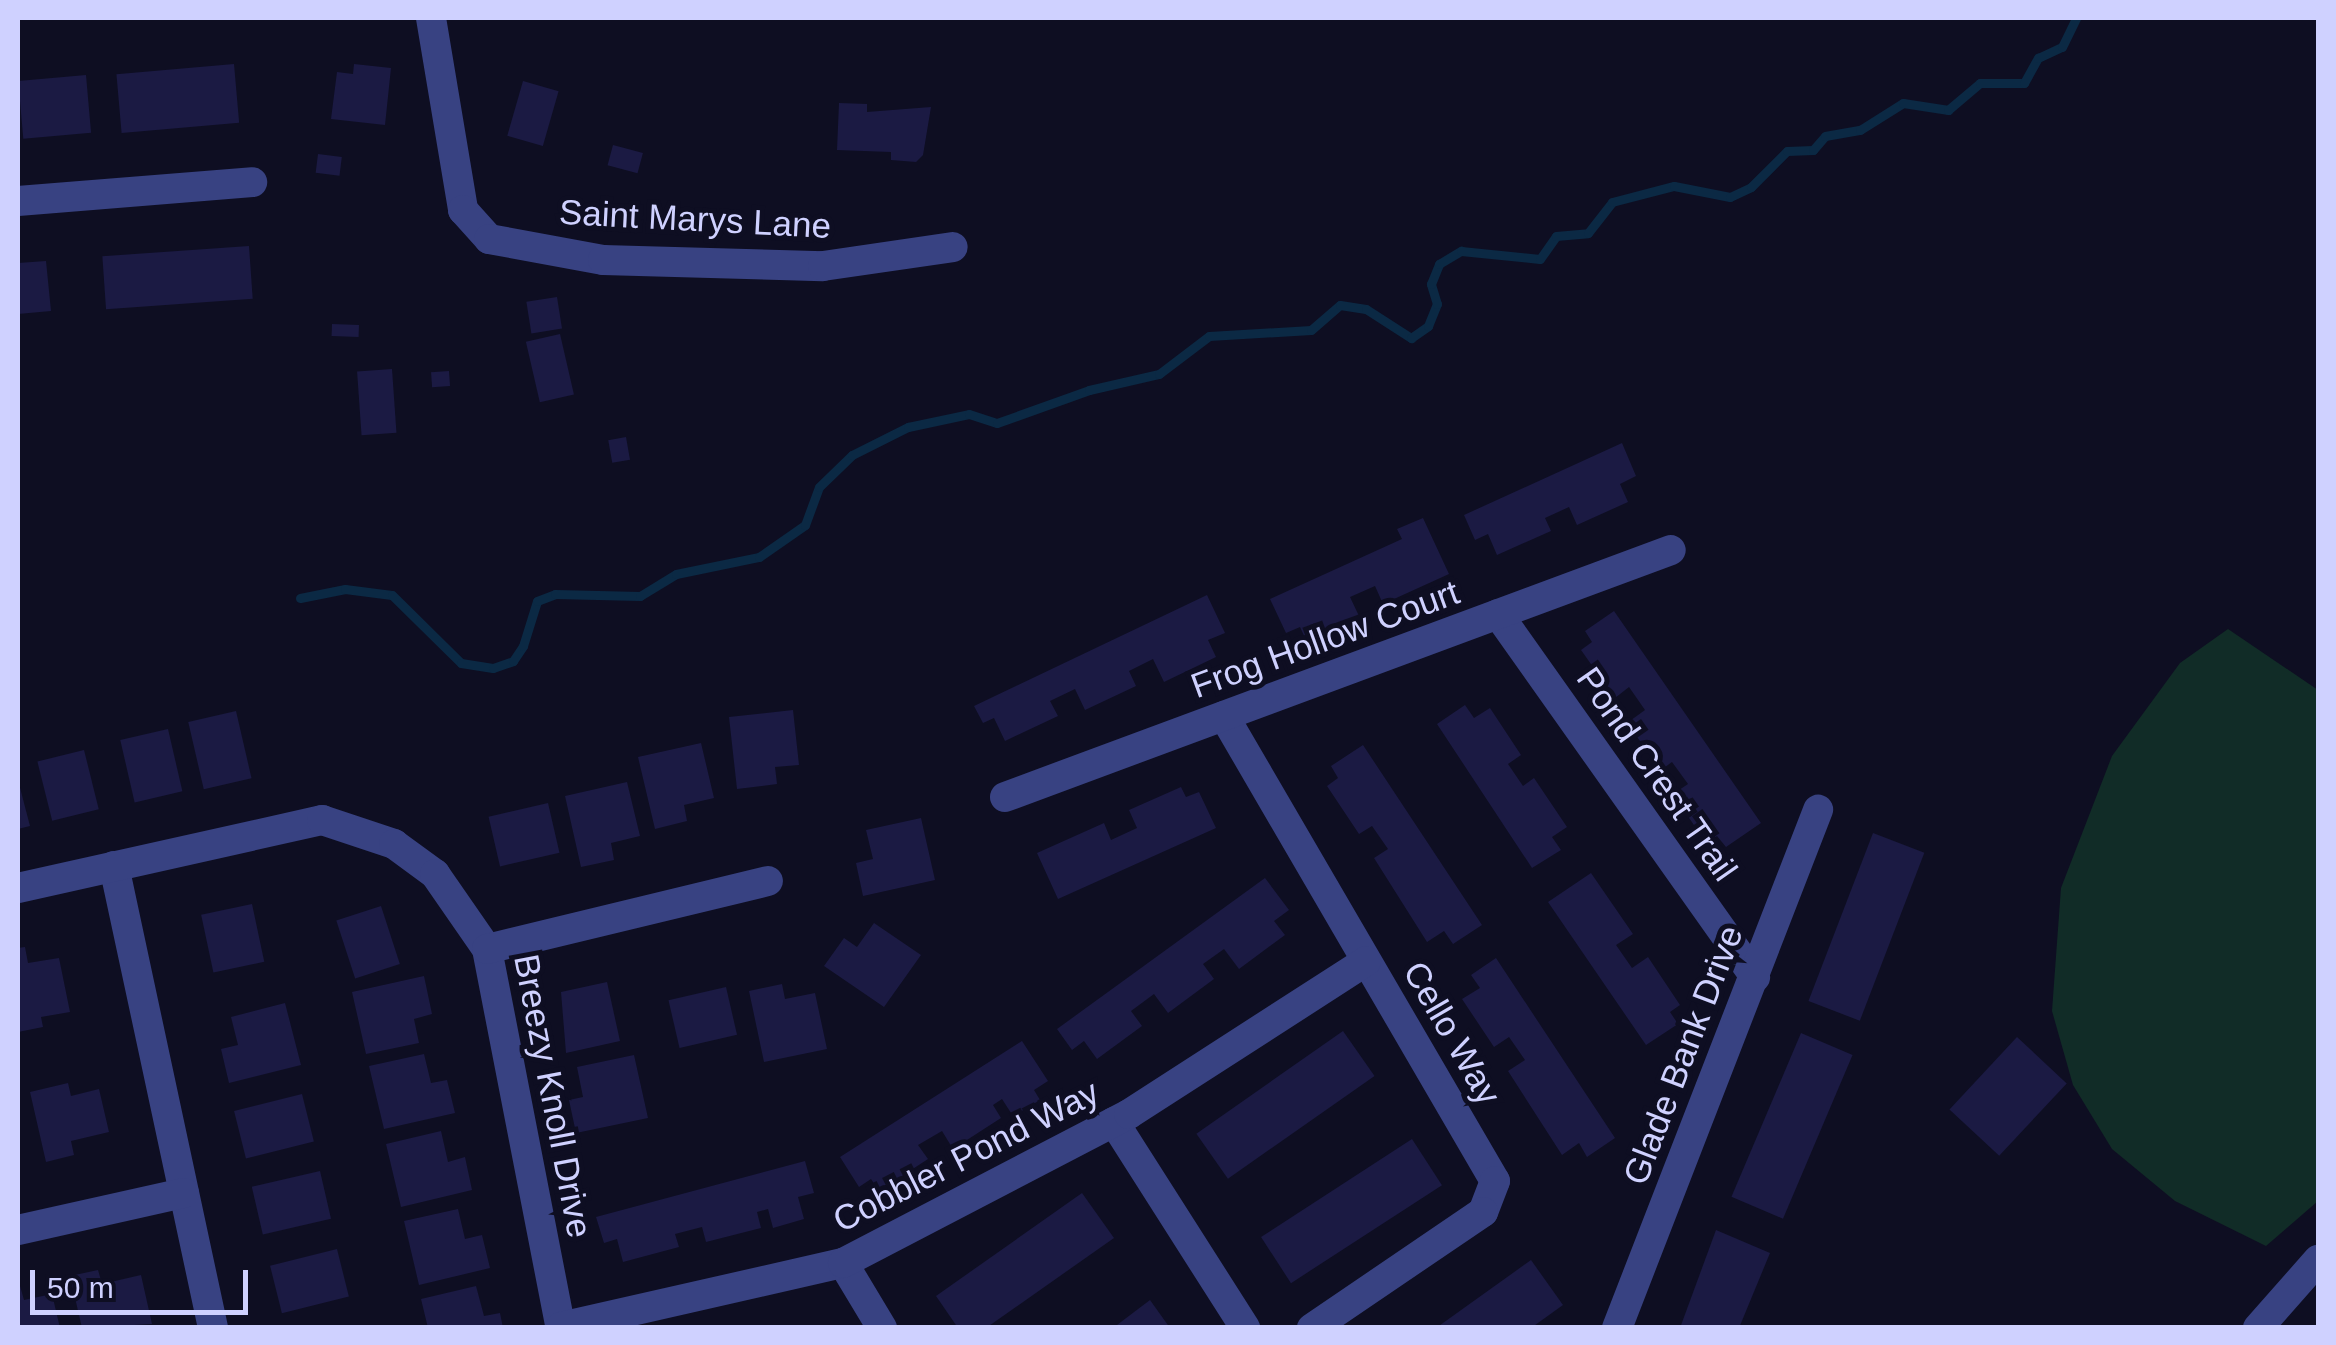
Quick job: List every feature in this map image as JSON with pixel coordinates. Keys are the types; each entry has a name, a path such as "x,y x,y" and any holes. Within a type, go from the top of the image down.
{"street":[{"name":"Saint Marys Lane","path":"431,18 463,210 489,239 602,260 804,265 882,261 953,247"},
{"path":"18,201 252,182"},
{"name":"Frog Hollow Court","path":"1005,797 1670,550"},
{"name":"Pond Crest Trail","path":"1498,614 1754,977"},
{"name":"Cello Way","path":"1224,716 1494,1181 1483,1212 1312,1328"},
{"name":"Glade Bank Drive","path":"1617,1328 1818,810"},
{"name":"Breezy Knoll Drive","path":"18,888 322,820 394,844 435,874 487,949 561,1327"},
{"path":"114,866 213,1328"},
{"path":"487,949 768,881"},
{"name":"Cobbler Pond Way","path":"561,1327 843,1262 1114,1122 1366,960"},
{"path":"1114,1122 1245,1328"},
{"path":"18,1230 184,1193"},
{"path":"2258,1328 2318,1260"},
{"path":"843,1262 882,1328"}],"green space":[{"path":"2228,629 2318,690 2318,1201 2266,1246 2175,1201 2112,1149 2073,1085 2052,1011 2061,888 2112,756 2180,663"}],"building":[{"path":"234,64 239,123 122,133 116,74"},
{"path":"354,64 391,68 385,125 331,119 337,72 353,74"},
{"path":"86,75 91,133 23,139 18,81"},
{"path":"523,81 559,91 543,146 507,136"},
{"path":"839,103 867,104 867,112 931,107 923,155 916,162 891,160 891,152 837,150"},
{"path":"613,145 643,153 638,173 608,165"},
{"path":"318,154 342,157 340,176 316,173"},
{"path":"249,246 253,299 106,309 102,256"},
{"path":"46,261 51,311 18,314 18,263"},
{"path":"557,297 562,329 531,333 526,302"},
{"path":"332,324 359,325 359,337 332,336"},
{"path":"560,334 574,394 540,402 526,342"},
{"path":"392,369 396,433 362,435 357,371"},
{"path":"449,371 450,386 432,387 431,372"},
{"path":"626,437 630,460 612,463 608,440"},
{"path":"1622,443 1636,476 1620,484 1628,502 1577,525 1569,507 1545,518 1551,531 1497,555 1488,534 1475,540 1464,515"},
{"path":"1423,518 1449,574 1383,604 1375,586 1350,597 1359,616 1306,640 1300,627 1286,633 1270,599 1402,539 1397,529"},
{"path":"1207,595 1225,633 1208,640 1216,657 1164,682 1153,659 1129,671 1136,686 1085,710 1075,689 1050,701 1058,716 1005,741 994,718 983,723 974,706"},
{"path":"1614,611 1761,823 1726,847 1717,836 1706,843 1673,794 1688,784 1672,762 1661,770 1627,723 1645,710 1629,687 1615,698 1581,650 1592,642 1585,631"},
{"path":"1465,705 1474,718 1490,708 1521,755 1508,764 1523,786 1534,778 1567,827 1552,837 1561,850 1532,868 1437,724"},
{"path":"793,710 799,765 775,767 777,784 737,789 729,717"},
{"path":"236,711 252,778 204,789 188,722"},
{"path":"168,729 182,791 135,802 120,740"},
{"path":"701,743 714,798 684,805 687,821 655,829 638,757"},
{"path":"1363,745 1482,925 1453,944 1444,931 1427,942 1374,858 1388,849 1372,826 1359,834 1327,786 1338,778 1331,766"},
{"path":"84,750 99,809 52,821 37,762"},
{"path":"18,780 30,826 18,829"},
{"path":"627,782 640,836 611,843 614,860 581,867 565,796"},
{"path":"1181,787 1186,797 1199,792 1216,828 1058,899 1037,853 1104,823 1111,840 1137,828 1129,810"},
{"path":"548,803 559,853 500,866 489,817"},
{"path":"921,818 935,880 863,896 856,863 873,859 866,830"},
{"path":"1873,833 1924,853 1860,1021 1808,1001"},
{"path":"1591,873 1633,934 1616,945 1632,968 1648,957 1680,1005 1670,1012 1678,1024 1646,1045 1548,902"},
{"path":"1265,878 1289,910 1274,921 1285,935 1239,969 1224,949 1203,964 1214,979 1168,1013 1154,994 1131,1011 1142,1026 1097,1059 1084,1041 1072,1050 1057,1029"},
{"path":"252,904 264,962 213,973 201,915"},
{"path":"381,906 400,964 355,979 336,921"},
{"path":"874,923 921,955 884,1007 824,966 844,938 857,947"},
{"path":"25,947 28,963 59,958 70,1012 41,1017 43,1027 18,1032 18,948"},
{"path":"1496,958 1615,1138 1587,1157 1579,1143 1562,1155 1508,1071 1525,1060 1509,1037 1494,1047 1462,999 1480,988 1471,975"},
{"path":"424,976 432,1014 414,1019 419,1043 366,1054 352,992"},
{"path":"607,982 620,1041 566,1053 561,992"},
{"path":"782,984 785,999 815,993 827,1049 764,1062 749,991"},
{"path":"726,987 737,1035 680,1048 669,1000"},
{"path":"285,1003 301,1065 229,1083 221,1049 238,1045 231,1017"},
{"path":"1343,1031 1375,1076 1228,1179 1196,1134"},
{"path":"1801,1033 1853,1055 1783,1219 1731,1197"},
{"path":"2017,1037 2067,1083 1999,1156 1949,1109"},
{"path":"1022,1041 1048,1081 1034,1090 1040,1100 1013,1116 1002,1099 993,1105 1001,1118 953,1149 942,1131 918,1145 928,1159 879,1191 871,1179 859,1187 840,1157"},
{"path":"424,1054 431,1083 447,1080 455,1113 384,1129 369,1066"},
{"path":"634,1055 648,1118 576,1133 569,1100 583,1097 577,1067"},
{"path":"68,1083 71,1096 99,1089 109,1132 71,1141 74,1155 46,1162 30,1092"},
{"path":"302,1094 314,1142 246,1158 234,1111"},
{"path":"441,1131 448,1162 465,1157 472,1190 401,1207 386,1144"},
{"path":"1412,1139 1442,1185 1291,1283 1261,1237"},
{"path":"805,1161 814,1193 798,1197 804,1219 773,1228 768,1209 757,1212 761,1228 706,1242 702,1227 675,1234 679,1247 623,1262 617,1239 604,1243 596,1217"},
{"path":"320,1171 331,1219 263,1234 252,1187"},
{"path":"1082,1193 1114,1238 986,1328 958,1328 936,1296"},
{"path":"458,1209 465,1239 482,1235 490,1268 419,1285 404,1221"},
{"path":"1716,1230 1770,1253 1739,1328 1680,1328"},
{"path":"337,1249 349,1297 282,1313 270,1266"},
{"path":"1531,1260 1563,1305 1531,1328 1436,1328"},
{"path":"98,1270 102,1284 141,1275 152,1324 82,1328 70,1276"},
{"path":"18,1279 24,1300 52,1294 60,1328 18,1328"},
{"path":"476,1286 484,1316 500,1313 503,1328 428,1328 421,1299"},
{"path":"1150,1300 1170,1328 1113,1328"}],"waterway":[{"path":"300,598 345,589 392,595 461,663 493,668 513,661 523,646 537,601 555,594 640,596 676,574 759,557 805,525 819,487 852,455 908,427 969,414 997,423 1089,390 1159,374 1209,336 1311,330 1340,305 1366,309 1411,338 1428,326 1437,304 1431,284 1439,264 1461,251 1540,259 1556,236 1588,233 1612,202 1674,186 1730,197 1751,187 1787,151 1813,150 1825,136 1860,130 1903,103 1948,110 1980,83 2024,83 2038,58 2062,47 2076,18"}]}
